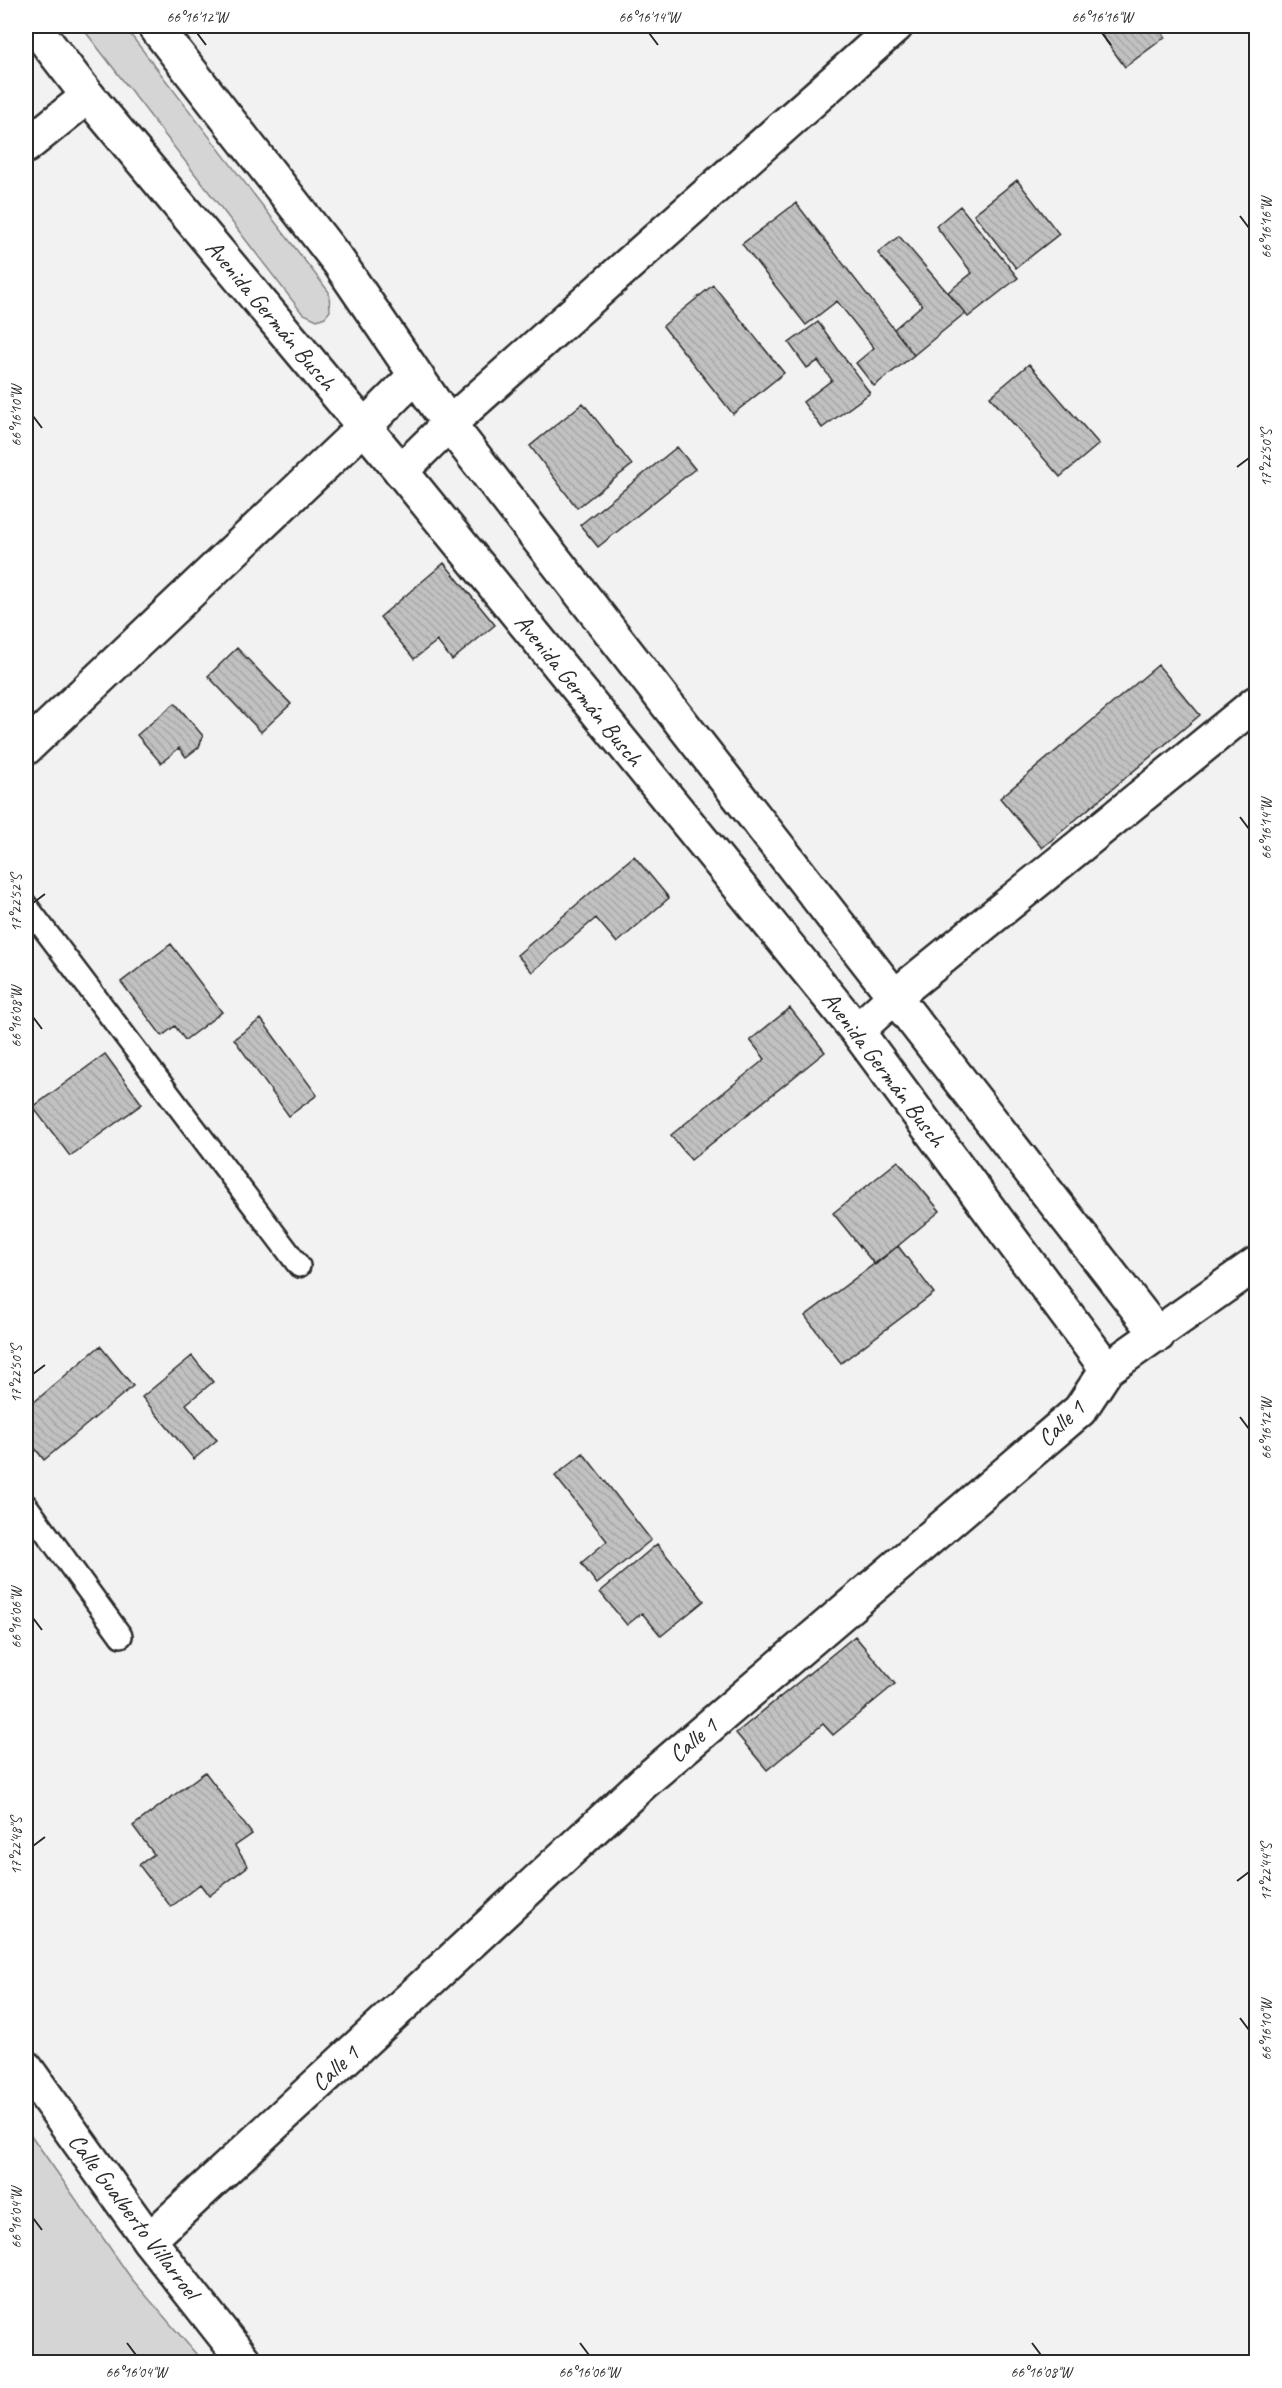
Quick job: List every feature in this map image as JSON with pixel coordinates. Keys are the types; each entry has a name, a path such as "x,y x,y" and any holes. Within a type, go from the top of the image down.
{"main road":[{"name":"Avenida Germán Busch","path":"34,26 88,96 401,471 856,1031 1107,1369"},
{"path":"155,26 338,261 448,424 1158,1335"},
{"path":"401,471 448,424 896,26"},
{"path":"26,146 88,96"},
{"path":"26,748 364,428 415,376"},
{"path":"856,1031 894,997 1257,703"},
{"name":"Calle 1","path":"148,2241 644,1782 1080,1410 1107,1369 1257,1264"},
{"name":"Calle Gualberto Villarroel","path":"26,2068 148,2241 245,2362"}],"lane":[{"path":"26,905 299,1266"},
{"path":"26,1505 121,1636"}],"shaded area":[{"path":"81,26 124,26 329,292 330,311 325,317 317,320 302,313"},
{"path":"26,2128 131,2278 203,2362 26,2362"}],"building":[{"path":"1095,26 1157,26 1165,37 1125,67"},
{"path":"1017,180 1059,234 1016,268 974,214"},
{"path":"796,203 914,355 874,386 856,363 874,348 837,301 806,325 742,244"},
{"path":"960,206 1018,278 968,317 948,292 972,273 936,226"},
{"path":"899,236 965,313 914,355 894,329 922,305 878,253"},
{"path":"713,285 784,373 733,414 663,326"},
{"path":"818,322 870,393 822,428 803,402 832,380 818,361 807,368 789,343"},
{"path":"1029,364 1099,444 1060,477 990,397"},
{"path":"583,403 632,465 577,508 530,446"},
{"path":"677,447 695,469 598,547 580,525"},
{"path":"444,563 495,625 452,660 437,641 414,659 380,617"},
{"path":"237,648 291,704 261,732 208,676"},
{"path":"1158,665 1200,715 1042,848 1000,798"},
{"path":"175,703 203,736 199,747 186,757 179,748 161,763 137,735"},
{"path":"634,856 669,898 617,943 596,918 532,972 517,955"},
{"path":"171,944 222,1012 185,1040 175,1026 162,1036 121,982"},
{"path":"790,1008 825,1052 691,1160 671,1135 765,1059 750,1040"},
{"path":"261,1019 317,1095 289,1116 234,1039"},
{"path":"105,1054 142,1104 70,1156 33,1107"},
{"path":"898,1161 940,1211 875,1265 833,1213"},
{"path":"898,1246 934,1293 841,1363 805,1316"},
{"path":"100,1346 133,1386 44,1460 26,1437 26,1409"},
{"path":"192,1356 213,1382 186,1404 217,1440 194,1459 142,1397"},
{"path":"583,1453 651,1540 597,1584 581,1563 607,1541 555,1476"},
{"path":"657,1544 704,1601 661,1636 642,1613 627,1625 600,1592"},
{"path":"855,1636 895,1684 833,1735 823,1724 767,1770 736,1733"},
{"path":"205,1772 252,1834 235,1846 248,1866 209,1896 200,1884 171,1907 139,1865 154,1854 133,1826"}]}
